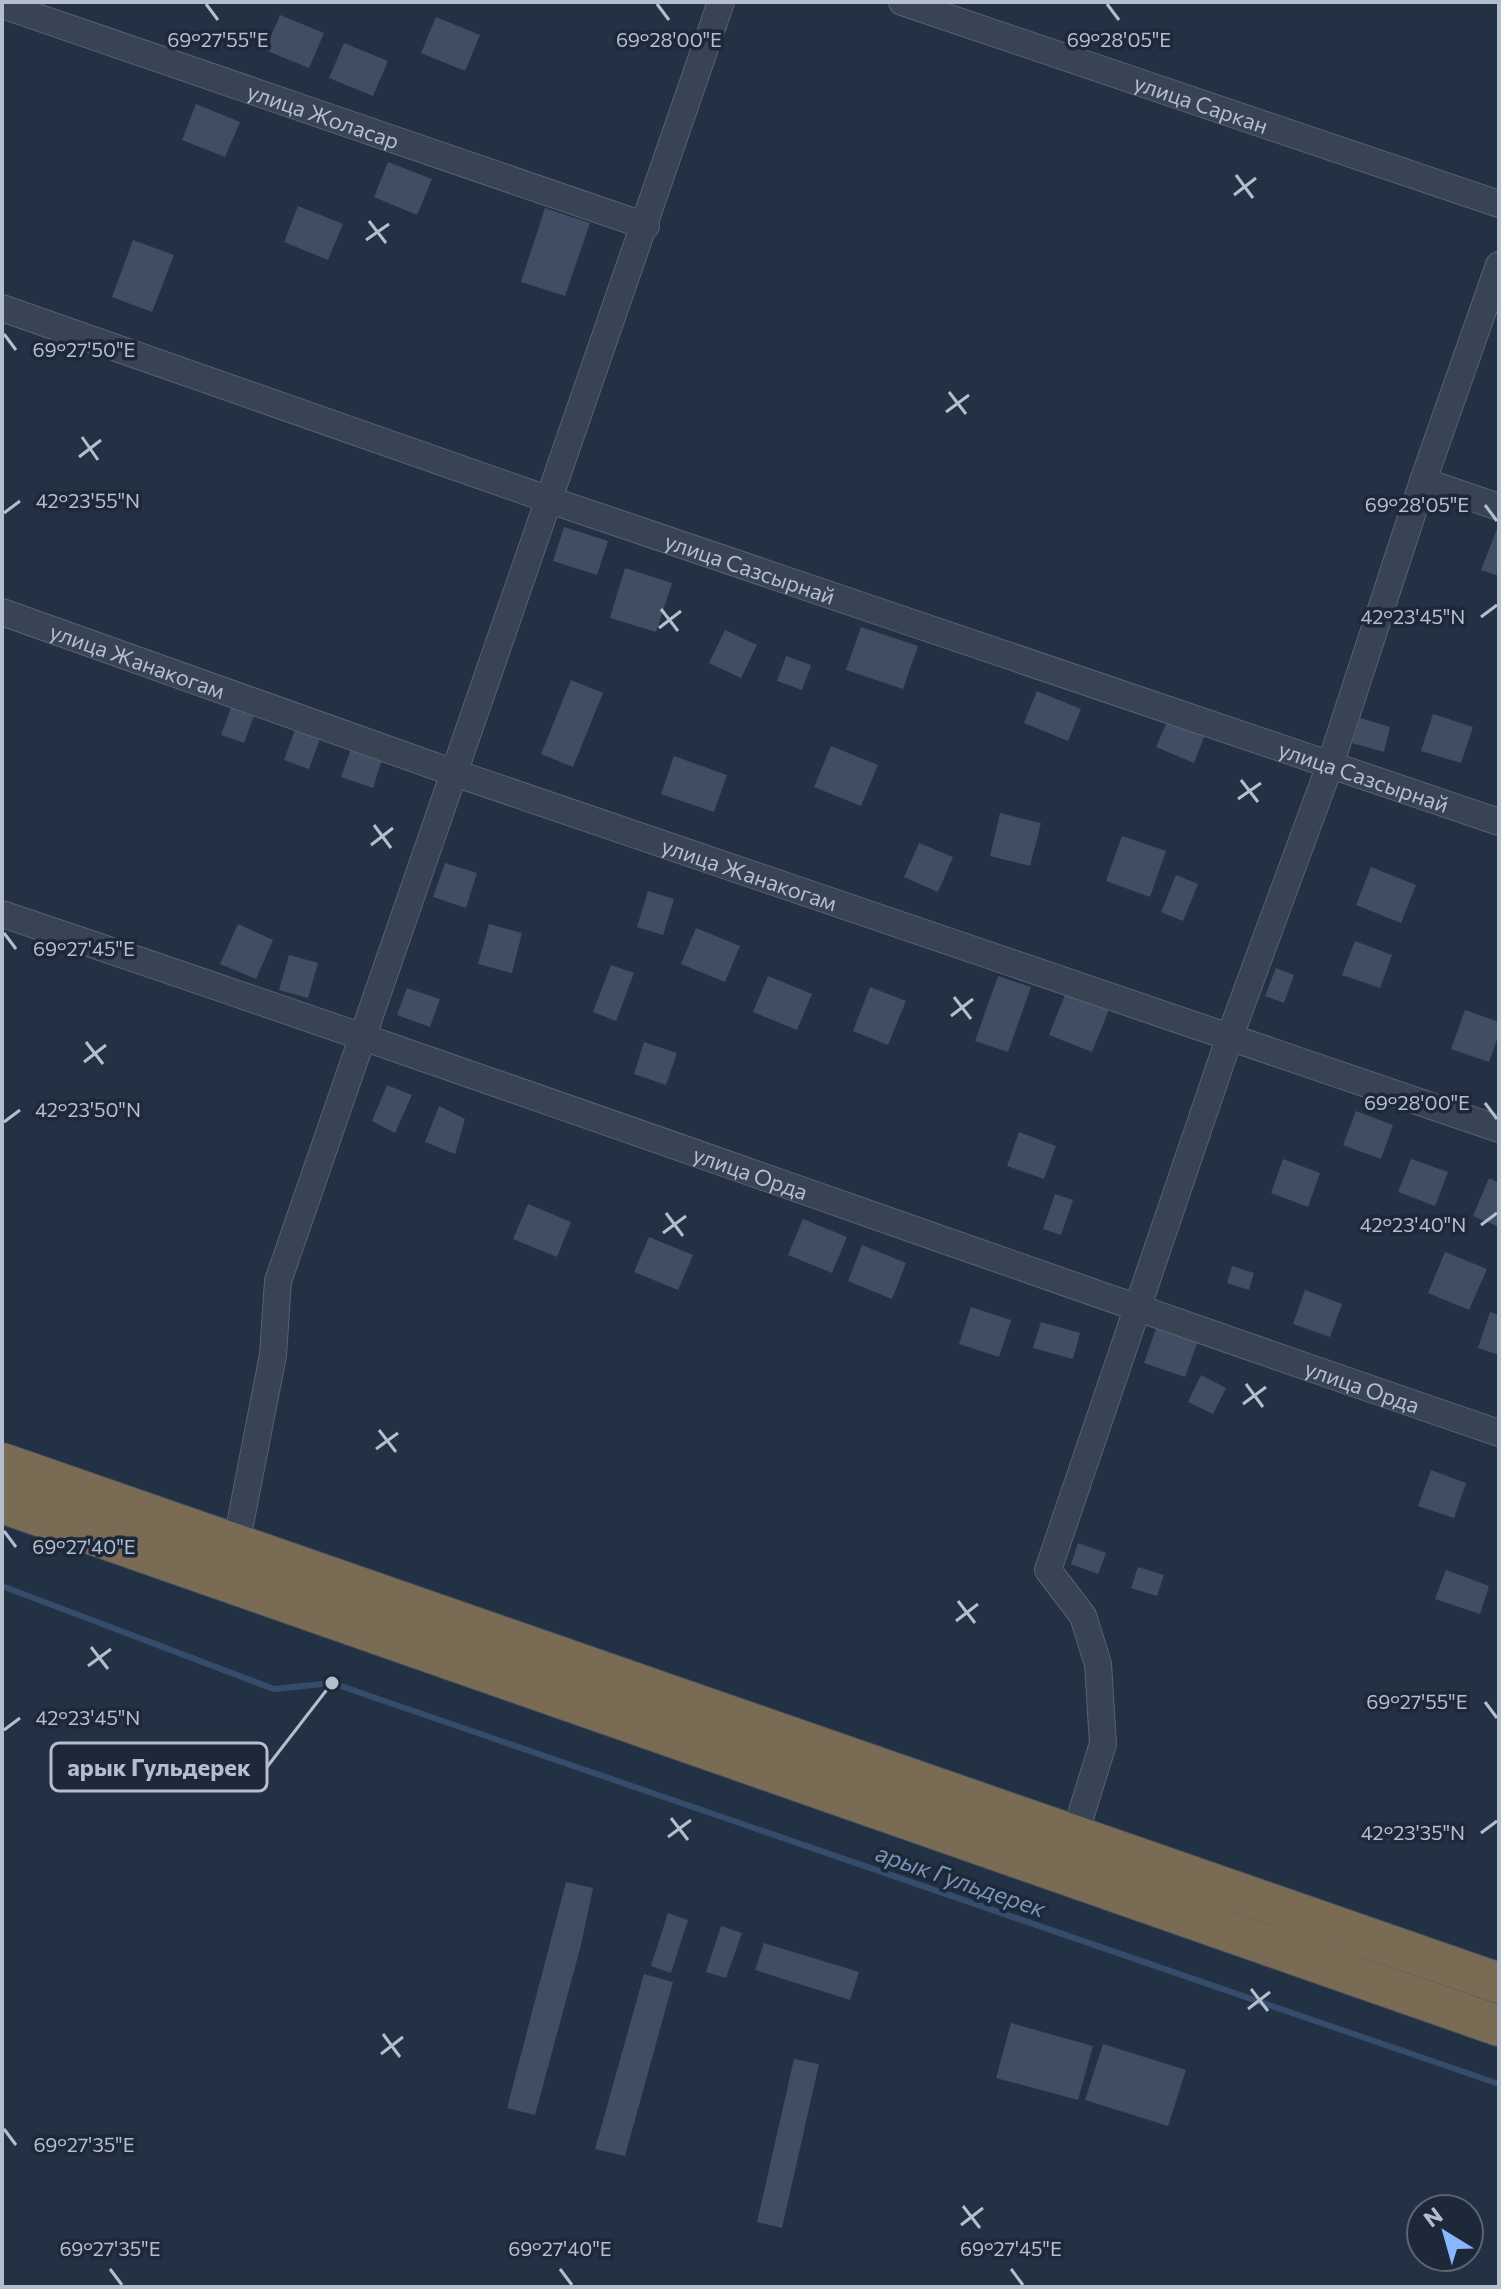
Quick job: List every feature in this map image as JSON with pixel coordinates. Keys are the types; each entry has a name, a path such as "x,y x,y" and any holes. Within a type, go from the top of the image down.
{"highway":[{"path":"2,1463 1499,1983"},
{"path":"2,1503 1499,2026"},
{"path":"1100,1888 1113,1851"}],"street":[{"path":"236,1545 273,1355 278,1281 646,226 721,2"},
{"name":"улица Саркан","path":"902,2 1499,204"},
{"name":"улица Жоласар","path":"2,5 646,226"},
{"path":"1074,1837 1103,1744 1098,1664 1083,1616 1048,1570 1230,1036 1330,765 1423,481 1499,265"},
{"name":"улица Сазсырнай","path":"2,308 550,500 1499,822"},
{"path":"1423,481 1499,507"},
{"name":"улица Жанакогам","path":"2,612 455,773 1499,1129"},
{"name":"улица Орда","path":"2,914 364,1036 1139,1310 1499,1433"}],"building":[{"path":"280,15 324,33 309,68 265,50"},
{"path":"436,17 480,35 465,71 421,53"},
{"path":"344,43 388,61 373,96 329,78"},
{"path":"196,104 240,122 225,157 182,140"},
{"path":"388,162 432,179 417,215 374,197"},
{"path":"298,206 343,224 328,260 284,242"},
{"path":"545,208 590,223 565,296 521,282"},
{"path":"133,240 174,255 152,312 112,297"},
{"path":"1499,524 1499,576 1481,570"},
{"path":"564,527 608,541 597,575 553,561"},
{"path":"625,568 672,583 656,632 610,618"},
{"path":"861,627 918,646 903,689 846,670"},
{"path":"725,630 757,645 741,678 709,663"},
{"path":"786,656 811,665 802,690 777,681"},
{"path":"571,680 603,693 573,767 541,754"},
{"path":"1037,691 1081,709 1068,741 1024,723"},
{"path":"233,702 256,710 244,743 221,735"},
{"path":"1433,714 1473,727 1461,763 1421,751"},
{"path":"1169,717 1206,732 1194,763 1156,747"},
{"path":"1360,718 1390,727 1384,752 1352,743"},
{"path":"297,724 322,733 309,769 284,760"},
{"path":"352,746 383,756 373,788 341,777"},
{"path":"831,746 878,765 861,806 814,787"},
{"path":"674,756 727,775 714,812 661,794"},
{"path":"1000,813 1041,823 1030,866 990,856"},
{"path":"1122,836 1166,851 1150,897 1106,881"},
{"path":"919,843 953,857 938,892 904,877"},
{"path":"445,863 477,873 466,908 433,897"},
{"path":"1371,867 1416,885 1401,923 1356,905"},
{"path":"1176,875 1198,884 1183,921 1161,912"},
{"path":"648,891 674,899 663,935 637,927"},
{"path":"238,924 273,940 256,979 220,964"},
{"path":"489,924 522,933 512,973 478,964"},
{"path":"696,928 740,946 725,982 681,964"},
{"path":"1355,941 1392,955 1380,988 1342,975"},
{"path":"289,955 318,963 308,998 279,990"},
{"path":"611,965 634,973 616,1021 593,1012"},
{"path":"1276,968 1294,975 1284,1003 1265,996"},
{"path":"768,976 812,994 797,1030 753,1012"},
{"path":"998,976 1031,987 1008,1052 975,1041"},
{"path":"870,987 906,1001 888,1045 853,1031"},
{"path":"407,988 440,999 430,1027 397,1015"},
{"path":"1067,990 1110,1007 1092,1052 1049,1035"},
{"path":"1465,1010 1499,1022 1499,1034 1489,1062 1451,1049"},
{"path":"644,1042 677,1053 666,1085 634,1074"},
{"path":"387,1085 412,1095 395,1133 372,1121"},
{"path":"439,1106 465,1119 455,1154 425,1142"},
{"path":"1356,1111 1393,1125 1381,1159 1343,1145"},
{"path":"1019,1132 1056,1146 1044,1179 1007,1166"},
{"path":"1283,1159 1320,1173 1308,1207 1271,1193"},
{"path":"1411,1159 1448,1172 1435,1206 1398,1192"},
{"path":"1489,1178 1499,1183 1499,1227 1473,1216"},
{"path":"1055,1194 1073,1200 1061,1235 1043,1229"},
{"path":"528,1204 571,1222 557,1257 513,1239"},
{"path":"803,1219 847,1237 832,1273 788,1255"},
{"path":"649,1237 693,1255 678,1290 634,1272"},
{"path":"862,1245 906,1263 892,1299 848,1281"},
{"path":"1445,1252 1487,1269 1469,1310 1428,1293"},
{"path":"1232,1266 1254,1273 1249,1290 1227,1283"},
{"path":"1305,1290 1342,1304 1330,1337 1293,1324"},
{"path":"971,1307 1011,1320 999,1357 959,1344"},
{"path":"1490,1312 1499,1315 1499,1355 1478,1348"},
{"path":"1041,1322 1080,1333 1073,1359 1033,1348"},
{"path":"1158,1323 1199,1338 1185,1377 1144,1363"},
{"path":"1201,1375 1226,1388 1213,1414 1188,1402"},
{"path":"1431,1470 1466,1483 1454,1518 1418,1506"},
{"path":"1078,1543 1106,1553 1098,1574 1071,1564"},
{"path":"1138,1567 1164,1575 1157,1596 1131,1588"},
{"path":"1446,1570 1489,1586 1480,1614 1435,1599"},
{"path":"566,1882 593,1888 581,1945 535,2115 507,2108"},
{"path":"668,1913 688,1920 671,1973 651,1966"},
{"path":"721,1926 742,1933 726,1978 706,1972"},
{"path":"764,1943 859,1972 850,2000 755,1970"},
{"path":"644,1974 673,1982 625,2156 595,2149"},
{"path":"1011,2023 1093,2046 1078,2100 996,2078"},
{"path":"1103,2044 1186,2070 1168,2126 1085,2100"},
{"path":"794,2059 819,2064 782,2228 757,2222"}],"waterway":[{"name":"арык Гульдерек","path":"2,1586 274,1689 332,1683 1499,2084"}],"place":[{"name":"арык Гульдерек","path":"332,1683"}]}
